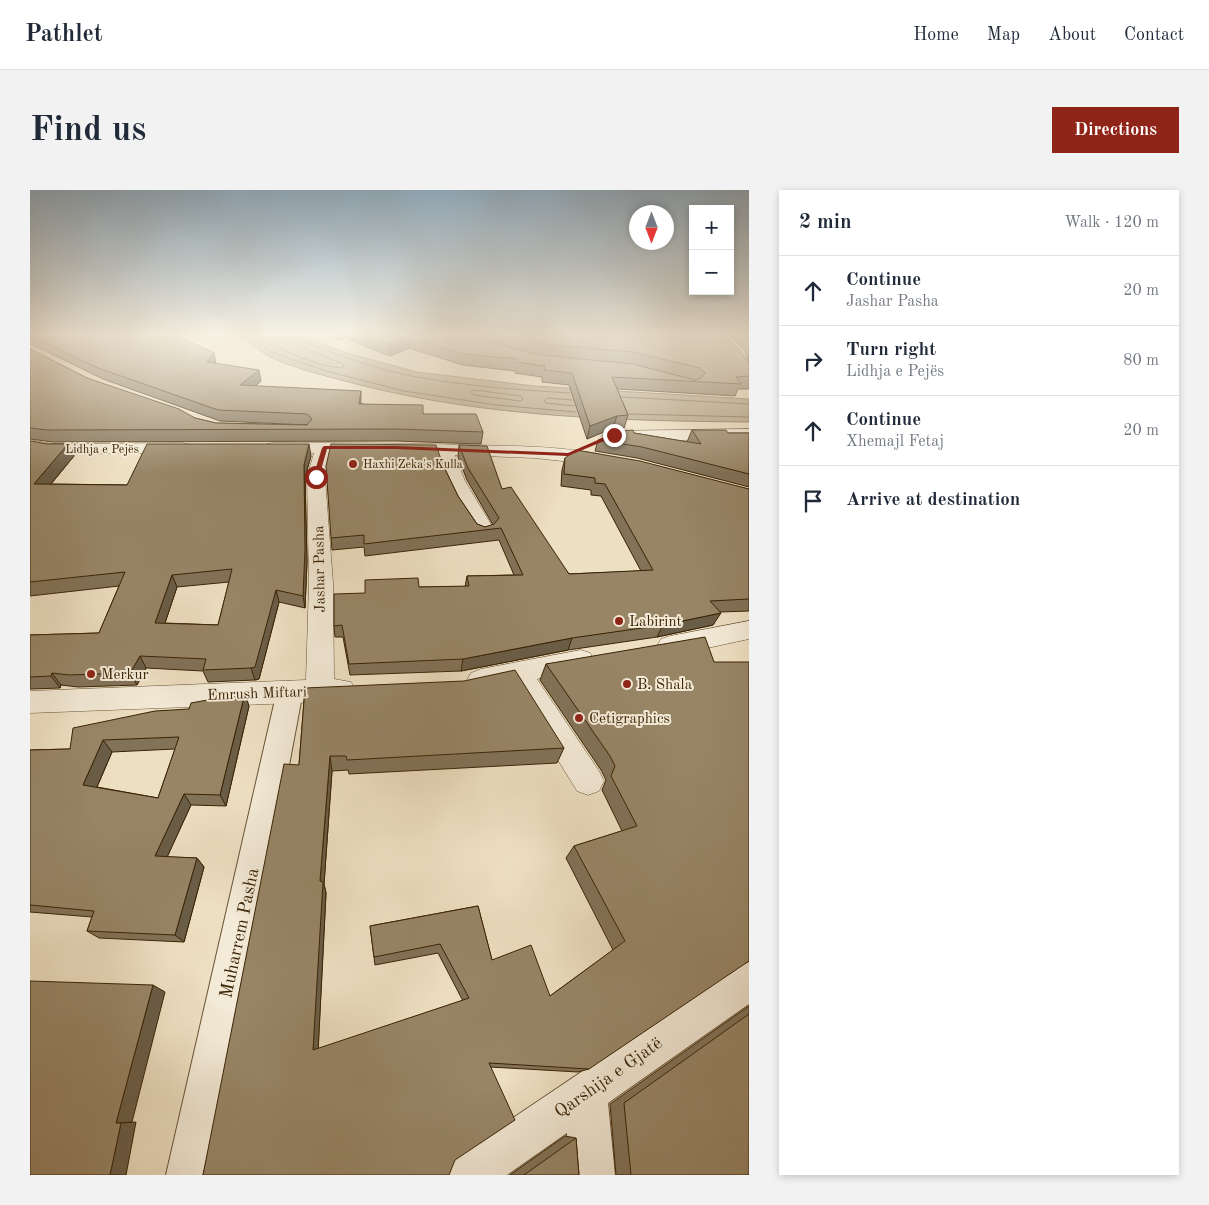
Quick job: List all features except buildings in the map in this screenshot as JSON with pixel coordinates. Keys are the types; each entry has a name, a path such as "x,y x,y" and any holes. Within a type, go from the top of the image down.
{"street":[{"path":"304,431 315,437 324,448"},
{"path":"568,454 614,435 749,434"},
{"name":"Lidhja e Pejës","path":"30,445 53,449 198,448"},
{"path":"256,448 445,449 568,454 627,464"},
{"name":"Jashar Pasha","path":"305,691 321,583 316,477 324,448"},
{"path":"445,449 447,462 454,479 484,530"},
{"path":"648,650 749,630"},
{"path":"460,684 602,657"},
{"path":"518,672 588,781"},
{"name":"Emrush Miftari","path":"30,702 367,688"},
{"name":"Muharrem Pasha","path":"189,1175 305,691"},
{"name":"Qarshija e Gjatë","path":"468,1175 749,981"},
{"path":"586,1092 592,1175"}],"water":[{"path":"346,381 492,381 534,386 749,399 749,422 602,418 505,411 408,396"}],"place":[{"name":"Haxhi Zeka's Kulla","path":"353,464"},
{"name":"Labirint","path":"619,621"},
{"name":"Merkur","path":"91,674"},
{"name":"B. Shala","path":"627,684"},
{"name":"Cetigraphics","path":"579,718"}],"route":[{"path":"316,477 324,448 396,448 568,454 614,435"}]}
